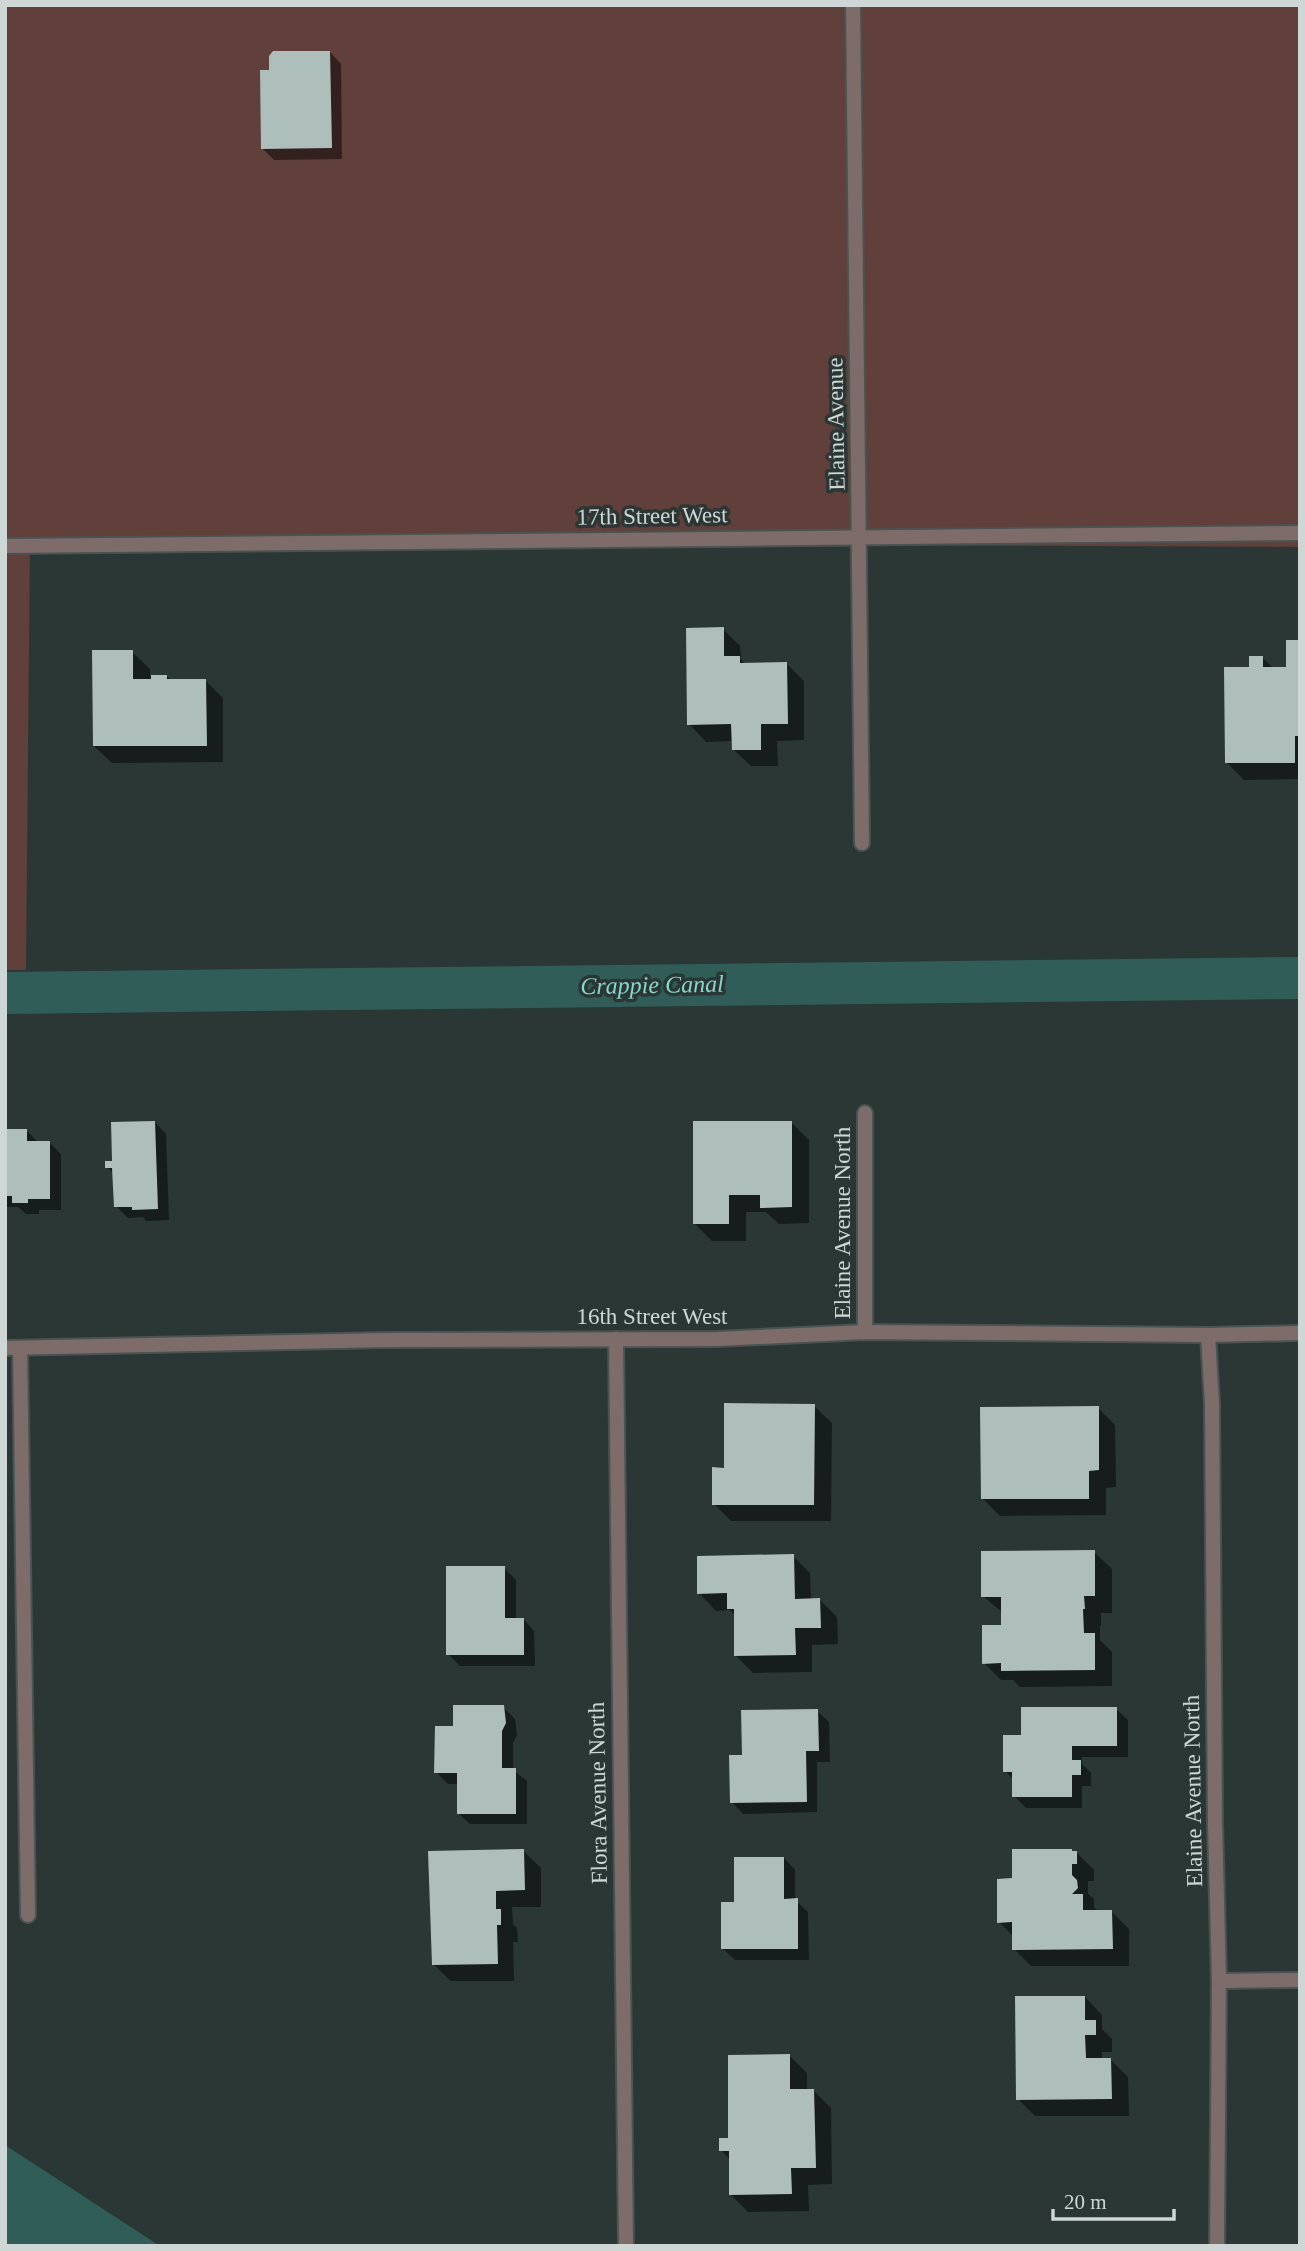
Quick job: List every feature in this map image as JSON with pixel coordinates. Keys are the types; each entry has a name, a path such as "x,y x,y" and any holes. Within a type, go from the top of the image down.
{"street":[{"name":"Elaine Avenue","path":"853,5 862,842"},
{"name":"17th Street West","path":"5,546 1300,533"},
{"name":"Elaine Avenue North","path":"864,1113 865,1332"},
{"name":"16th Street West","path":"12,1348 387,1340 717,1339 865,1332 1208,1335 1300,1333"},
{"name":"Elaine Avenue North","path":"1208,1335 1212,1404 1219,1981 1217,2246"},
{"name":"Flora Avenue North","path":"617,1339 626,2246"},
{"path":"12,1348 28,1915"},
{"path":"1219,1981 1300,1980"}],"shaded area":[{"path":"5,5 1300,5 1300,547 30,541 26,970 5,970"},
{"path":"5,2145 160,2246 5,2246"}],"building":[{"path":"273,51 330,51 332,148 261,149 260,70 269,70 269,56"},
{"path":"724,627 724,656 740,656 740,663 787,662 788,724 761,724 761,750 732,750 731,724 687,725 686,628"},
{"path":"1286,640 1300,640 1300,736 1295,736 1295,763 1225,763 1224,667 1249,667 1249,656 1263,656 1263,667 1286,667"},
{"path":"92,650 133,650 133,679 151,679 151,675 167,675 167,679 206,679 207,746 93,746"},
{"path":"155,1121 158,1209 132,1210 132,1207 114,1207 112,1168 105,1168 105,1161 112,1161 111,1122"},
{"path":"693,1121 792,1121 792,1207 760,1208 760,1195 729,1195 729,1224 693,1224"},
{"path":"5,1129 27,1129 27,1141 50,1141 50,1199 28,1199 28,1203 12,1203 12,1196 5,1196"},
{"path":"724,1403 815,1404 814,1505 712,1505 712,1467 724,1468"},
{"path":"1099,1406 1099,1470 1089,1471 1089,1499 981,1499 980,1407"},
{"path":"1095,1550 1095,1596 1084,1596 1083,1609 1084,1633 1095,1633 1095,1670 1001,1671 1001,1663 982,1664 982,1625 1001,1625 1001,1597 981,1597 981,1551"},
{"path":"794,1554 795,1599 820,1598 821,1628 795,1628 796,1655 734,1656 734,1609 727,1609 727,1593 697,1594 697,1556"},
{"path":"446,1566 505,1566 505,1618 524,1618 524,1655 446,1655"},
{"path":"453,1705 504,1705 506,1723 502,1731 502,1768 516,1768 516,1814 457,1814 457,1773 434,1773 435,1726 453,1726"},
{"path":"1021,1707 1117,1707 1117,1746 1072,1746 1072,1760 1081,1760 1081,1775 1072,1775 1072,1797 1012,1797 1012,1772 1003,1772 1003,1735 1021,1735"},
{"path":"818,1709 819,1751 806,1751 807,1802 730,1803 729,1755 742,1755 741,1710"},
{"path":"524,1849 525,1890 496,1891 496,1909 501,1909 501,1925 497,1925 498,1964 432,1965 428,1851"},
{"path":"1012,1849 1077,1851 1077,1864 1072,1864 1072,1875 1077,1880 1078,1888 1072,1894 1083,1894 1083,1910 1112,1910 1113,1949 1012,1950 1012,1922 997,1923 997,1879 1012,1878"},
{"path":"734,1857 784,1857 784,1899 798,1898 798,1949 721,1949 721,1902 734,1902"},
{"path":"1015,1996 1085,1996 1085,2020 1096,2020 1096,2035 1085,2035 1086,2058 1111,2058 1112,2099 1016,2100"},
{"path":"790,2054 790,2089 814,2089 816,2168 791,2168 792,2194 729,2195 729,2151 719,2151 719,2138 728,2138 728,2055"}],"waterway":[{"name":"Crappie Canal","path":"5,993 1300,978"}]}
